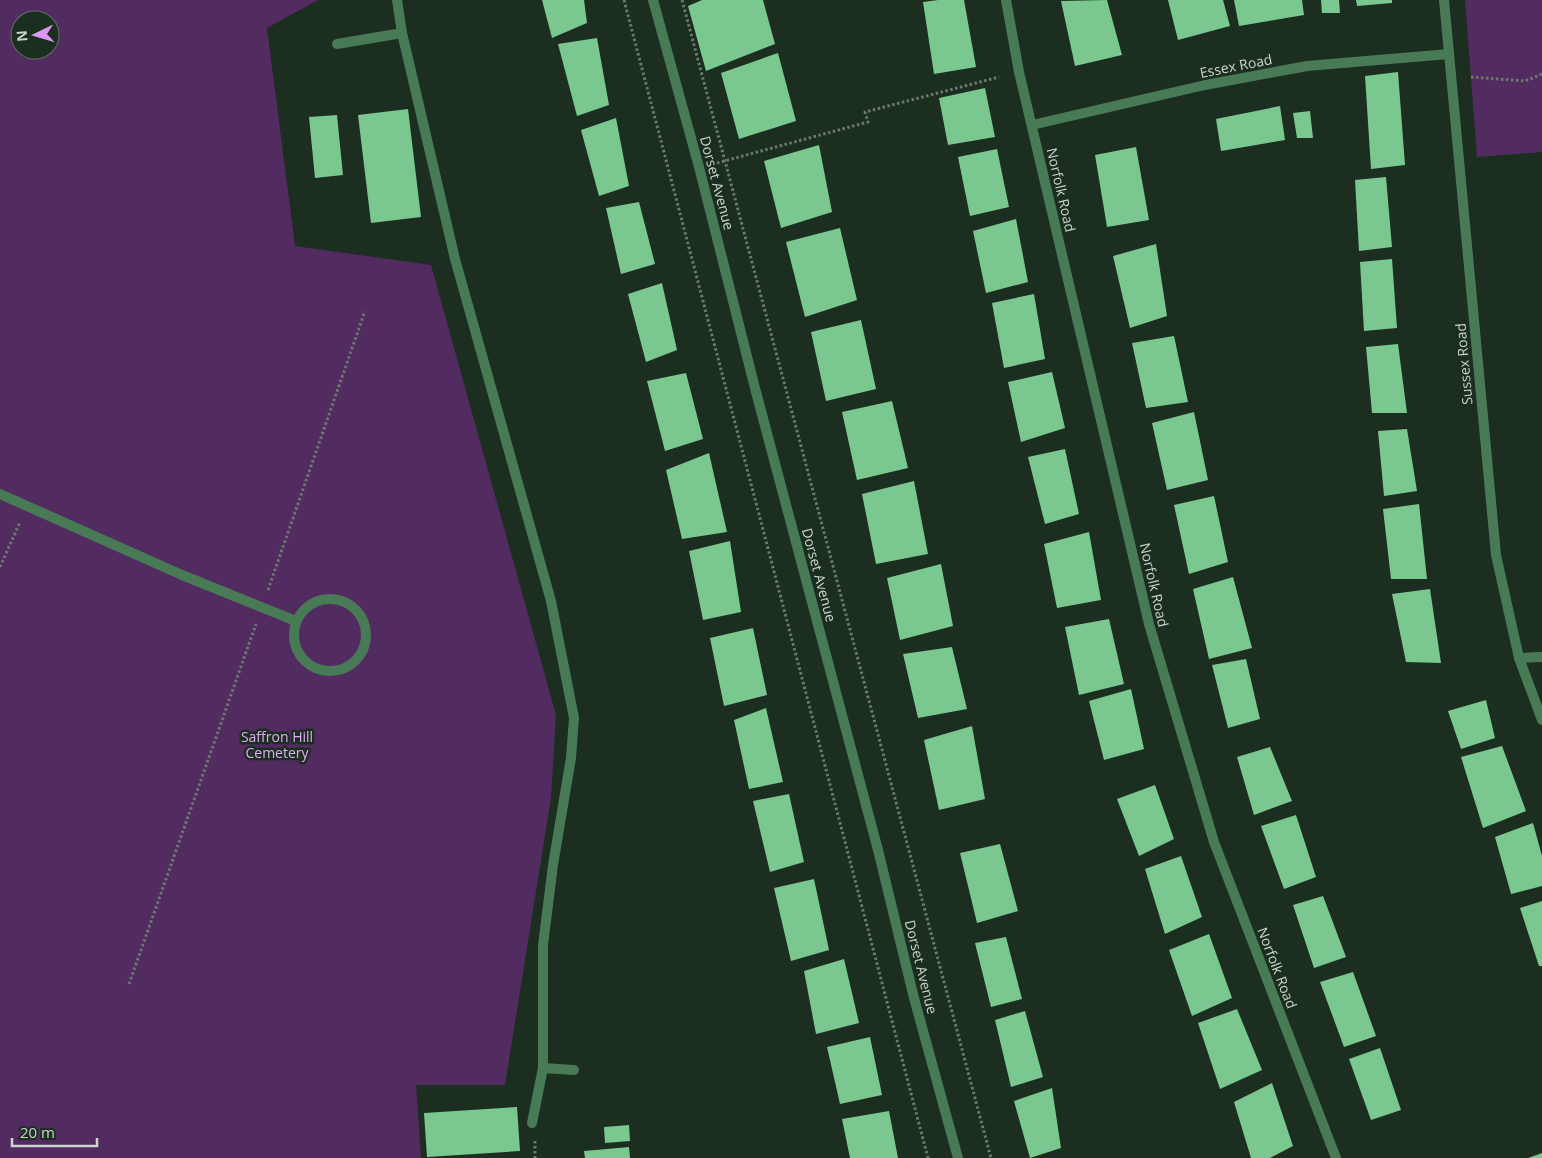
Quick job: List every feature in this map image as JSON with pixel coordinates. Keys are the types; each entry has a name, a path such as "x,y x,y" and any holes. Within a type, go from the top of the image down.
{"street":[{"path":"397,0 402,32 455,259 551,601 574,718 570,767 553,865 543,945 543,1068 532,1123"},
{"name":"Dorset Avenue","path":"653,0 700,167 756,392 958,1158"},
{"name":"Norfolk Road","path":"1006,0 1019,72 1149,624 1214,842 1336,1158"},
{"name":"Sussex Road","path":"1444,0 1496,554 1519,658 1542,720"},
{"path":"337,44 402,32"},
{"name":"Essex Road","path":"1032,125 1205,86 1308,66 1449,54"},
{"path":"0,494 182,575 296,621"},
{"path":"326,598 344,601 360,613 367,631 364,650 353,665 335,672 316,670 301,658 293,640 296,621 308,606 326,598"},
{"path":"1519,658 1542,657"},
{"path":"543,1068 574,1070"}],"path":[{"path":"624,0 928,1158"},
{"path":"682,0 991,1158"},
{"path":"700,167 868,122 865,112 1019,72"},
{"path":"1450,75 1525,81 1542,74"},
{"path":"129,984 365,311"},
{"path":"0,567 27,506"}],"green space":[{"name":"Saffron Hill Cemetery","path":"0,0 318,0 267,28 295,246 431,265 556,715 551,798 505,1085 416,1085 421,1158 0,1158"},
{"path":"1465,0 1542,0 1542,152 1477,157"}],"building":[{"path":"542,0 584,0 587,23 552,38"},
{"path":"702,0 763,0 775,44 706,71 688,6"},
{"path":"964,0 976,67 934,74 923,2"},
{"path":"1107,0 1122,55 1075,66 1061,1"},
{"path":"1168,0 1223,0 1230,26 1178,40"},
{"path":"1234,0 1302,0 1304,15 1239,26"},
{"path":"1321,0 1339,0 1340,13 1322,13"},
{"path":"1356,0 1392,0 1392,3 1357,6"},
{"path":"597,38 609,105 577,116 558,44"},
{"path":"778,53 796,121 739,139 721,73"},
{"path":"1398,72 1405,165 1371,169 1365,76"},
{"path":"985,88 995,137 948,145 939,98"},
{"path":"1280,106 1285,140 1221,151 1216,119"},
{"path":"408,109 421,217 371,223 358,115"},
{"path":"1310,111 1313,138 1297,138 1293,113"},
{"path":"337,115 343,175 315,178 309,117"},
{"path":"616,118 629,186 599,196 581,130"},
{"path":"819,145 832,212 781,228 764,161"},
{"path":"1136,147 1149,220 1107,227 1095,155"},
{"path":"997,149 1009,207 970,216 958,157"},
{"path":"1386,177 1392,247 1359,251 1355,180"},
{"path":"639,202 655,264 621,274 606,208"},
{"path":"1016,219 1028,282 986,293 973,231"},
{"path":"840,228 857,300 805,317 786,242"},
{"path":"1156,244 1167,316 1130,328 1113,256"},
{"path":"1392,259 1397,328 1364,331 1360,262"},
{"path":"662,283 677,350 646,362 628,294"},
{"path":"1034,294 1045,359 1004,368 992,303"},
{"path":"861,320 876,389 826,401 811,332"},
{"path":"1174,336 1188,402 1146,408 1132,343"},
{"path":"1398,344 1407,413 1372,413 1366,347"},
{"path":"1052,372 1065,428 1021,442 1008,382"},
{"path":"686,373 703,439 665,451 647,381"},
{"path":"892,401 908,468 857,480 842,412"},
{"path":"1194,412 1208,480 1167,490 1152,423"},
{"path":"1407,429 1417,491 1384,496 1378,431"},
{"path":"1065,449 1079,514 1045,524 1028,457"},
{"path":"709,453 727,532 682,539 666,470"},
{"path":"914,481 928,554 876,564 862,494"},
{"path":"1214,496 1228,562 1189,574 1174,505"},
{"path":"1419,504 1427,579 1391,579 1383,509"},
{"path":"1089,532 1101,600 1057,608 1044,544"},
{"path":"730,541 741,612 703,620 689,551"},
{"path":"941,564 953,626 900,640 887,578"},
{"path":"1233,577 1252,648 1209,659 1193,589"},
{"path":"1430,589 1441,663 1406,662 1392,594"},
{"path":"1109,619 1124,684 1079,695 1065,627"},
{"path":"753,628 767,695 724,706 710,638"},
{"path":"952,647 967,709 918,718 903,654"},
{"path":"1246,659 1260,719 1228,728 1212,665"},
{"path":"1131,689 1144,749 1104,760 1089,701"},
{"path":"1486,700 1495,738 1461,749 1448,711"},
{"path":"766,708 783,782 749,789 734,720"},
{"path":"972,726 985,799 939,810 924,740"},
{"path":"1502,746 1526,811 1483,828 1461,757"},
{"path":"1270,747 1292,801 1254,815 1237,757"},
{"path":"1155,785 1174,839 1139,856 1117,799"},
{"path":"789,794 804,862 770,872 753,801"},
{"path":"1296,815 1316,877 1284,889 1261,826"},
{"path":"1533,823 1542,856 1542,886 1511,894 1495,837"},
{"path":"1000,844 1018,911 977,923 960,853"},
{"path":"1181,856 1202,917 1165,934 1145,869"},
{"path":"814,879 829,950 791,961 774,888"},
{"path":"1323,896 1346,957 1314,968 1293,905"},
{"path":"1542,901 1542,966 1539,966 1520,908"},
{"path":"1209,934 1232,998 1192,1016 1169,950"},
{"path":"1006,937 1022,999 991,1007 975,943"},
{"path":"844,959 859,1023 816,1034 804,971"},
{"path":"1353,972 1376,1036 1344,1047 1320,982"},
{"path":"1237,1009 1262,1070 1220,1089 1198,1023"},
{"path":"1025,1011 1043,1077 1011,1087 995,1020"},
{"path":"870,1037 882,1095 840,1104 827,1047"},
{"path":"1380,1048 1401,1110 1371,1120 1349,1059"},
{"path":"1272,1083 1293,1146 1270,1158 1251,1158 1234,1102"},
{"path":"1052,1088 1061,1148 1030,1158 1014,1101"},
{"path":"517,1107 520,1151 427,1157 424,1113"},
{"path":"889,1111 898,1158 850,1158 842,1119"},
{"path":"629,1125 630,1141 605,1143 604,1127"},
{"path":"629,1147 630,1158 585,1158 584,1151"},
{"path":"1542,1153 1542,1158 1528,1158"}]}
